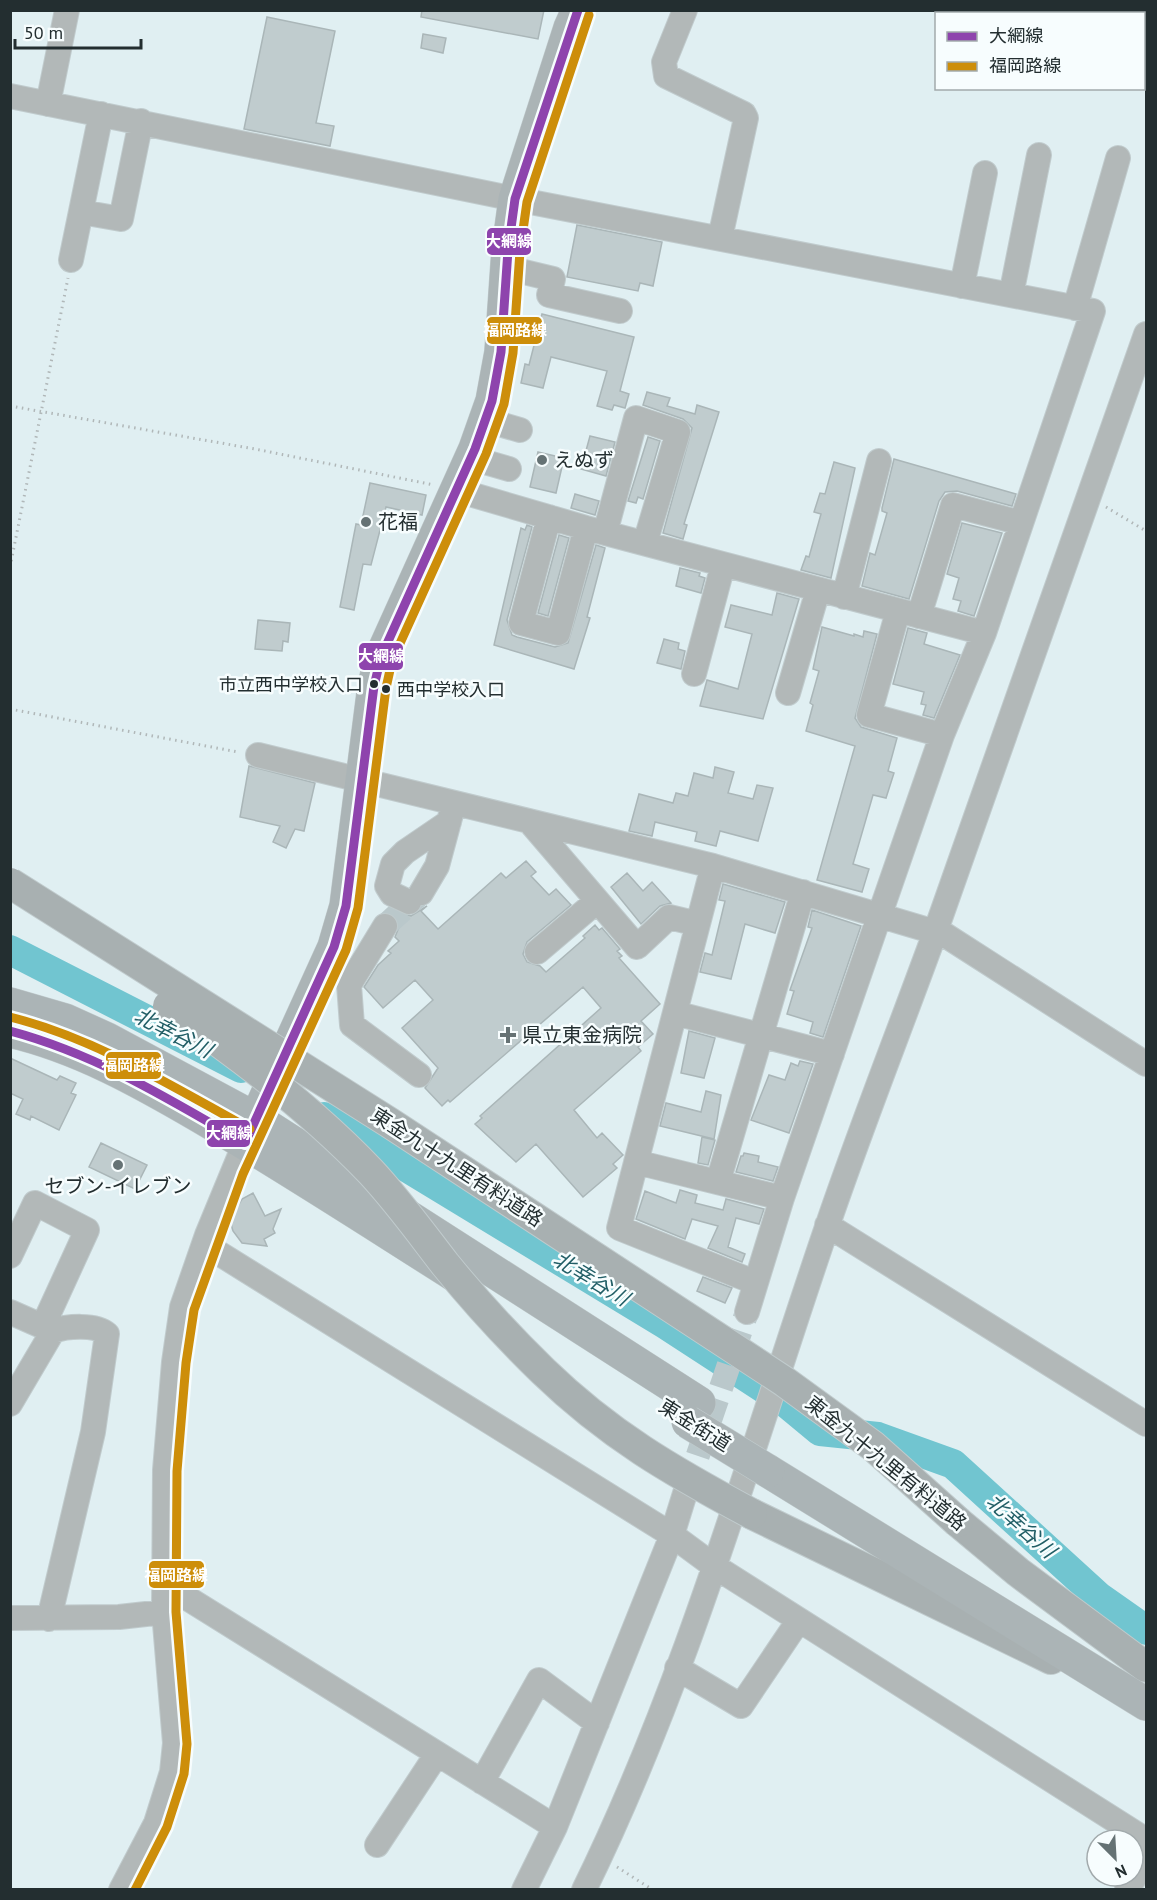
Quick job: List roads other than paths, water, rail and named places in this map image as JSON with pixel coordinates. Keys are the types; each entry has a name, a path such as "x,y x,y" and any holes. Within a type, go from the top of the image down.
{"highway":[{"path":"251,1131 334,947 346,906 374,686 381,657 471,458 485,420 501,352 515,199 570,28 578,10"},
{"path":"10,1004 65,1020 107,1039 251,1131"},
{"path":"10,1031 94,1060 160,1094 251,1131"},
{"name":"東金街道","path":"251,1131 694,1412 1146,1704"},
{"name":"東金街道","path":"772,1462 1146,1687"}],"main road":[{"name":"東金九十九里有料道路","path":"10,883 390,1123 794,1388 873,1446 1018,1572 1146,1666"},
{"path":"10,896 200,1028 303,1107 370,1172 500,1325 543,1371 585,1409 635,1448 752,1514 1048,1658 1092,1670"}],"street":[{"path":"48,104 67,10"},
{"path":"685,10 664,62 666,76 744,114 746,118 720,238"},
{"path":"10,96 515,199 1093,311 984,633 942,735 880,914 782,1198 754,1282 747,1312"},
{"path":"71,260 101,114"},
{"path":"81,212 121,219 141,121"},
{"path":"1011,295 1039,156"},
{"path":"1076,308 1118,158"},
{"path":"962,285 985,173"},
{"path":"507,268 553,279 549,295 620,311"},
{"path":"584,1890 600,1857 677,1668 714,1566 768,1411 827,1225 935,932 1146,334"},
{"path":"549,517 521,623 558,633 636,418 678,432 645,543"},
{"path":"485,420 520,430"},
{"path":"471,458 508,469"},
{"path":"844,597 879,461"},
{"path":"456,490 723,565 984,633"},
{"path":"942,735 868,715 953,505 1021,523"},
{"path":"694,674 723,565"},
{"path":"788,693 818,590"},
{"path":"258,755 361,779 452,813 530,822 713,866 935,932 952,939 1146,1064"},
{"path":"369,952 393,864 452,813"},
{"path":"387,886 392,894 415,898 436,866 452,813"},
{"path":"530,822 637,946 669,917 698,924"},
{"path":"713,866 619,1228 754,1282"},
{"path":"718,1182 804,892"},
{"path":"537,952 597,900"},
{"path":"385,926 349,985 352,1025 419,1075"},
{"path":"675,1012 832,1054"},
{"path":"121,1890 156,1823 172,1772 175,1743 164,1612 165,1470 174,1362 182,1307 232,1169 251,1131"},
{"path":"636,1162 782,1198"},
{"path":"10,1256 35,1203 87,1230 48,1328 10,1404"},
{"path":"827,1225 1146,1424"},
{"path":"204,1245 672,1535 714,1566 1146,1840"},
{"path":"10,1312 48,1328 101,1329 107,1334 93,1432 49,1619"},
{"path":"524,1890 555,1827 672,1535 686,1490"},
{"path":"164,1583 555,1827"},
{"path":"10,1618 49,1619 164,1612"},
{"path":"677,1668 741,1706 799,1620"},
{"path":"482,1782 539,1680 597,1723"},
{"path":"377,1845 437,1754"},
{"path":"1127,1890 1146,1859"}],"waterway":[{"name":"北幸谷川","path":"10,950 241,1068"},
{"name":"北幸谷川","path":"324,1117 665,1324 785,1402 820,1431 878,1437 953,1464 1099,1597 1146,1630"}],"tunnel":[{"path":"385,926 421,893"},
{"path":"686,1490 747,1312"}],"place":[{"name":"えぬず","path":"542,460"},
{"name":"花福","path":"366,522"},
{"name":"市立西中学校入口","path":"374,684"},
{"name":"西中学校入口","path":"386,689"},
{"name":"県立東金病院","path":"508,1035"},
{"name":"セブン-イレブン","path":"118,1165"}]}
